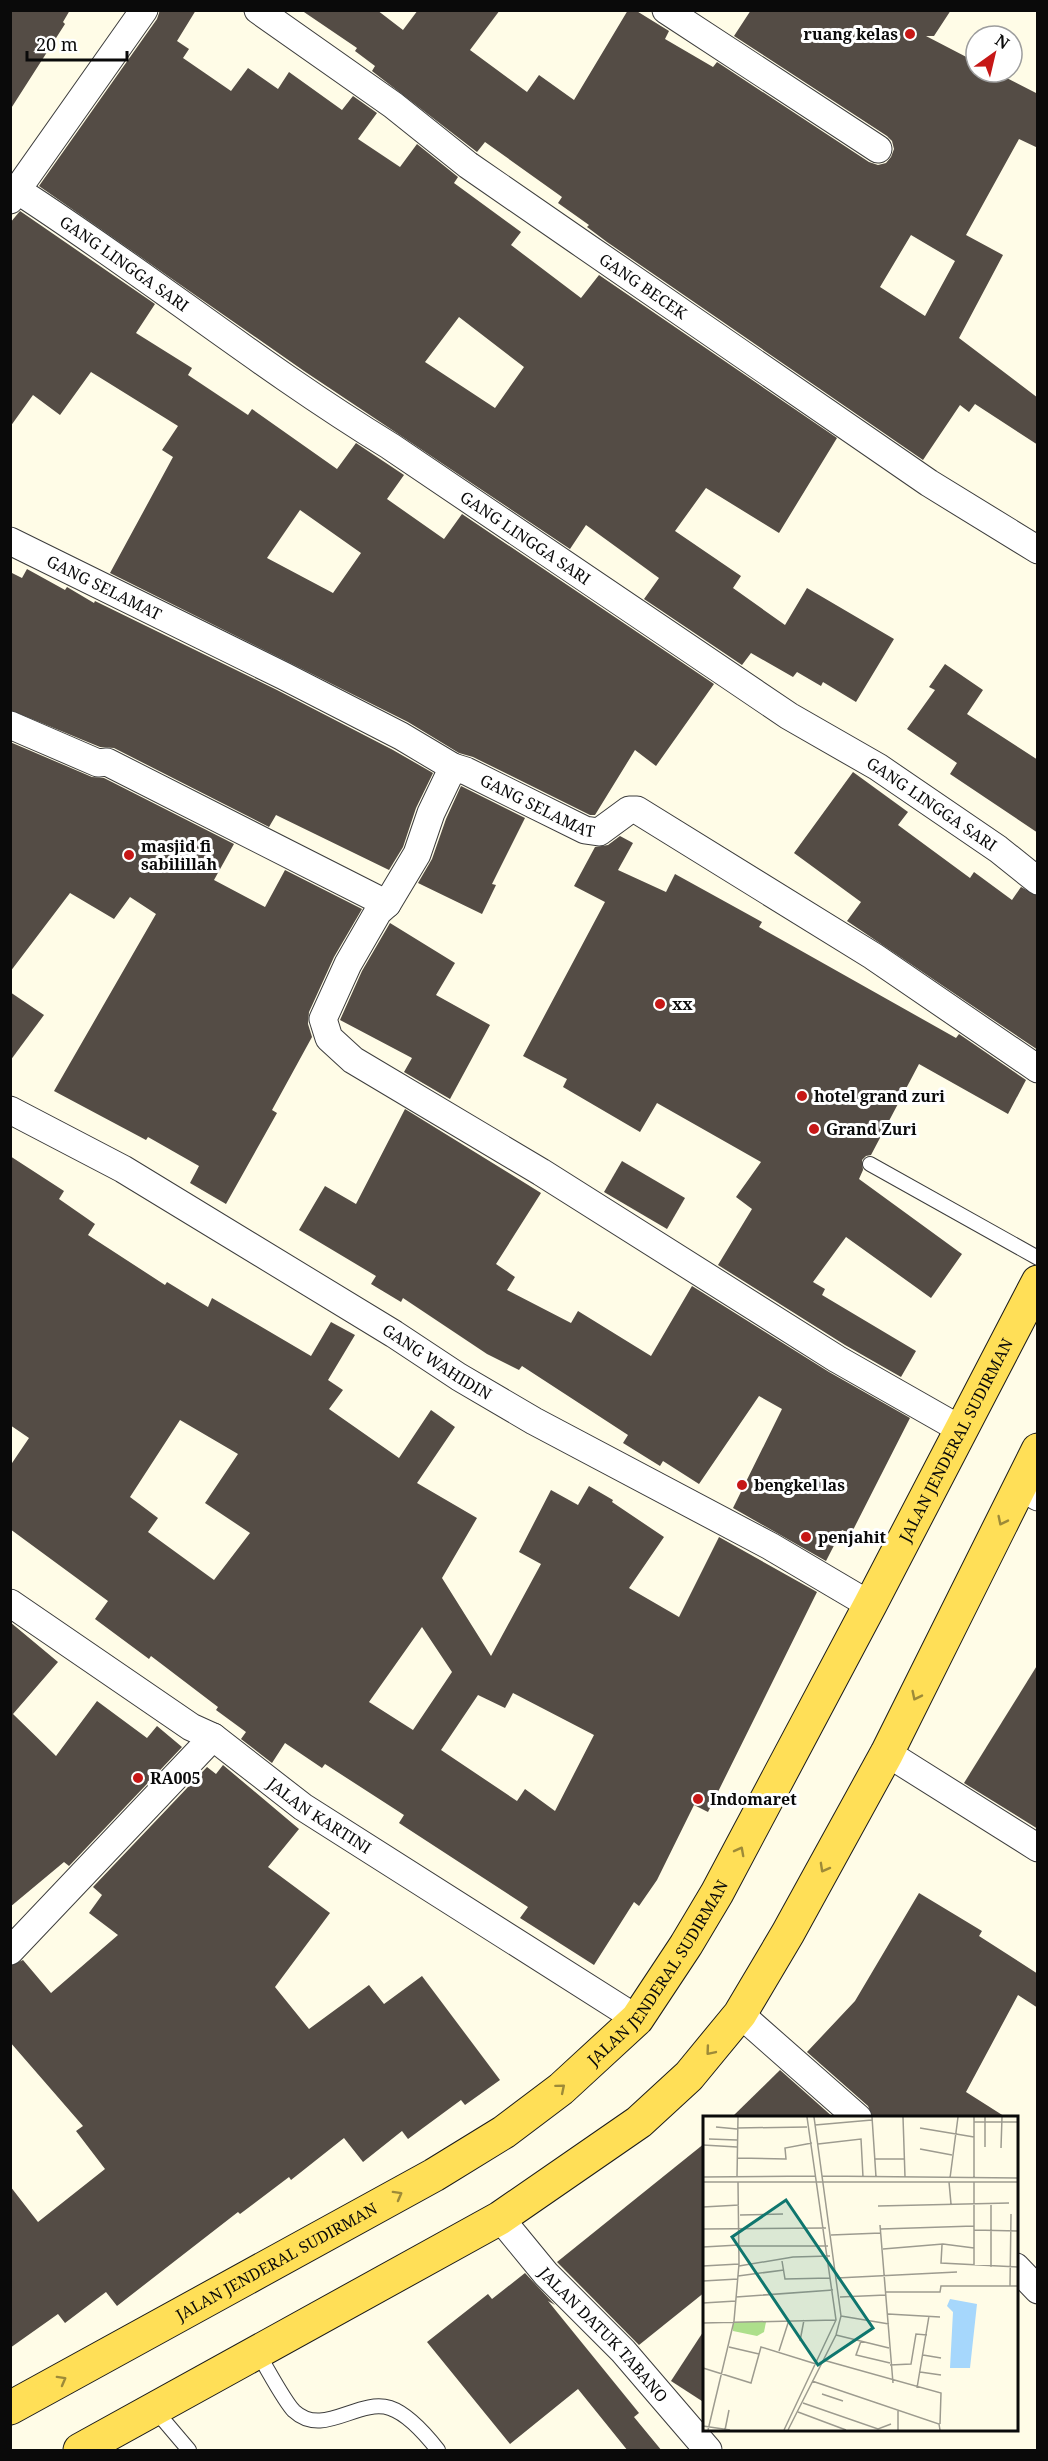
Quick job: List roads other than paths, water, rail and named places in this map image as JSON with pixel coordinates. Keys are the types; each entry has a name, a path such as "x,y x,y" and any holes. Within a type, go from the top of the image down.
{"main road":[{"name":"JALAN JENDERAL SUDIRMAN","path":"10,2408 343,2226 484,2144 561,2089 637,2019 717,1893 1038,1282"},
{"path":"94,2447 257,2352 500,2218 639,2122 689,2076 740,2014 887,1754 1028,1492 1038,1450"}],"street":[{"path":"15,186 144,10"},
{"name":"GANG BECEK","path":"258,10 393,105 468,165 929,483 1038,550"},
{"path":"666,10 878,149"},
{"name":"GANG LINGGA SARI","path":"15,186 330,409 390,446 789,716 888,774 998,849 1038,881"},
{"name":"GANG SELAMAT","path":"10,541 284,676 401,736 453,767 593,832 599,832 629,810 637,810 873,956 1038,1069"},
{"path":"10,724 98,763 107,762 387,904"},
{"path":"453,767 431,813 417,854 387,904 378,912 348,964 323,1018 329,1038 353,1060 541,1172 837,1359 960,1430"},
{"name":"GANG WAHIDIN","path":"10,1110 123,1169 469,1383 667,1493 770,1546 870,1605"},
{"name":"JALAN KARTINI","path":"14,1612 191,1727 213,1737 303,1807 637,2019"},
{"path":"10,1951 213,1737"},
{"path":"887,1754 1038,1848"},
{"path":"740,2014 856,2116"},
{"name":"JALAN DATUK TABANO","path":"500,2218 546,2274 623,2351 708,2451"},
{"path":"1018,2268 1038,2290"}],"lane":[{"path":"870,1164 1038,1258"},
{"path":"257,2352 294,2411 310,2420 330,2420 370,2406 392,2408 423,2431 438,2451"},
{"path":"155,2410 189,2451"}],"place":[{"name":"ruang kelas","path":"910,34"},
{"name":"masjid fi sabilillah","path":"129,855"},
{"name":"xx","path":"660,1004"},
{"name":"hotel grand zuri","path":"802,1096"},
{"name":"Grand Zuri","path":"814,1129"},
{"name":"bengkel las","path":"742,1485"},
{"name":"penjahit","path":"806,1537"},
{"name":"RA005","path":"138,1778"},
{"name":"Indomaret","path":"698,1799"}]}
